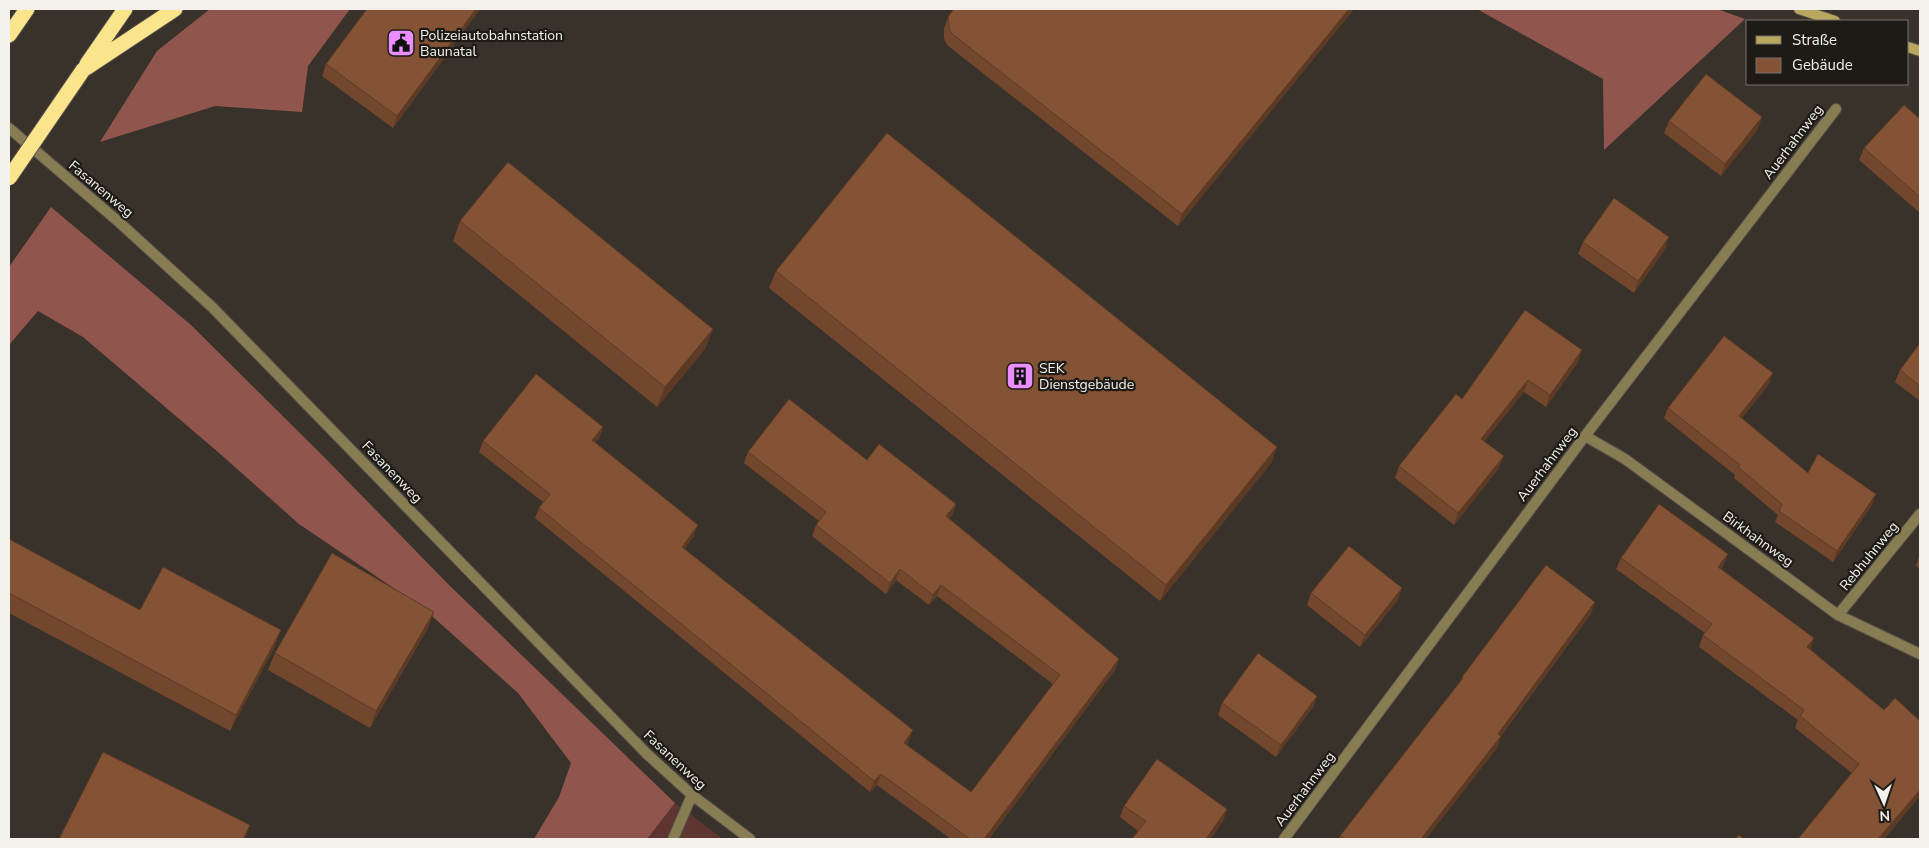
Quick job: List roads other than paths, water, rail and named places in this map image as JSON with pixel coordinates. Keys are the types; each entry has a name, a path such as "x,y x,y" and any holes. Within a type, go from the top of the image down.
{"highway":[{"path":"9,178 125,9"},
{"path":"83,70 175,9"},
{"path":"9,35 24,13"}],"main road":[{"path":"1799,9 1832,20"}],"street":[{"name":"Auerhahnweg","path":"1284,839 1585,436 1836,109"},
{"name":"Fasanenweg","path":"9,128 120,223 212,307 647,754 692,795 750,839"},
{"name":"Birkhahnweg","path":"1585,436 1624,459 1838,615 1920,654"},
{"name":"Rebhuhnweg","path":"1838,615 1920,514"},
{"path":"673,839 692,795"}],"place":[{"name":"Polizeiautobahnstation Baunatal","path":"401,43"},
{"name":"SEK Dienstgebäude","path":"1020,376"}]}
